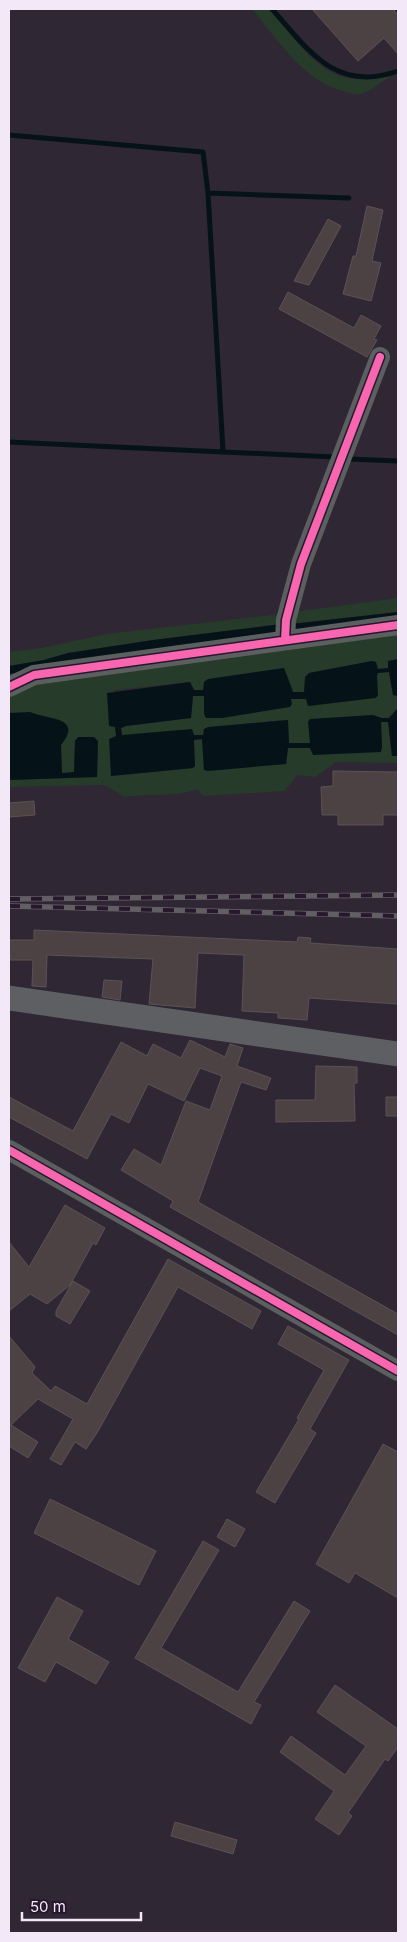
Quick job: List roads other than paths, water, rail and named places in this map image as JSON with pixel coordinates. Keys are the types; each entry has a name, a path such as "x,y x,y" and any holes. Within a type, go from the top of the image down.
{"main road":[{"path":"9,998 398,1054"}],"street":[{"path":"286,630 301,564 380,357"},
{"path":"9,688 34,675 286,630 398,625"},
{"path":"9,1150 398,1371"}],"waterway":[{"path":"272,9 312,53 326,64 341,72 357,76 376,76 398,71"},
{"path":"9,135 203,152 208,193"},
{"path":"223,451 208,193 349,198"},
{"path":"9,442 334,457"},
{"path":"349,459 398,461"}],"railway":[{"path":"9,899 398,895"},
{"path":"9,906 398,916"}]}
